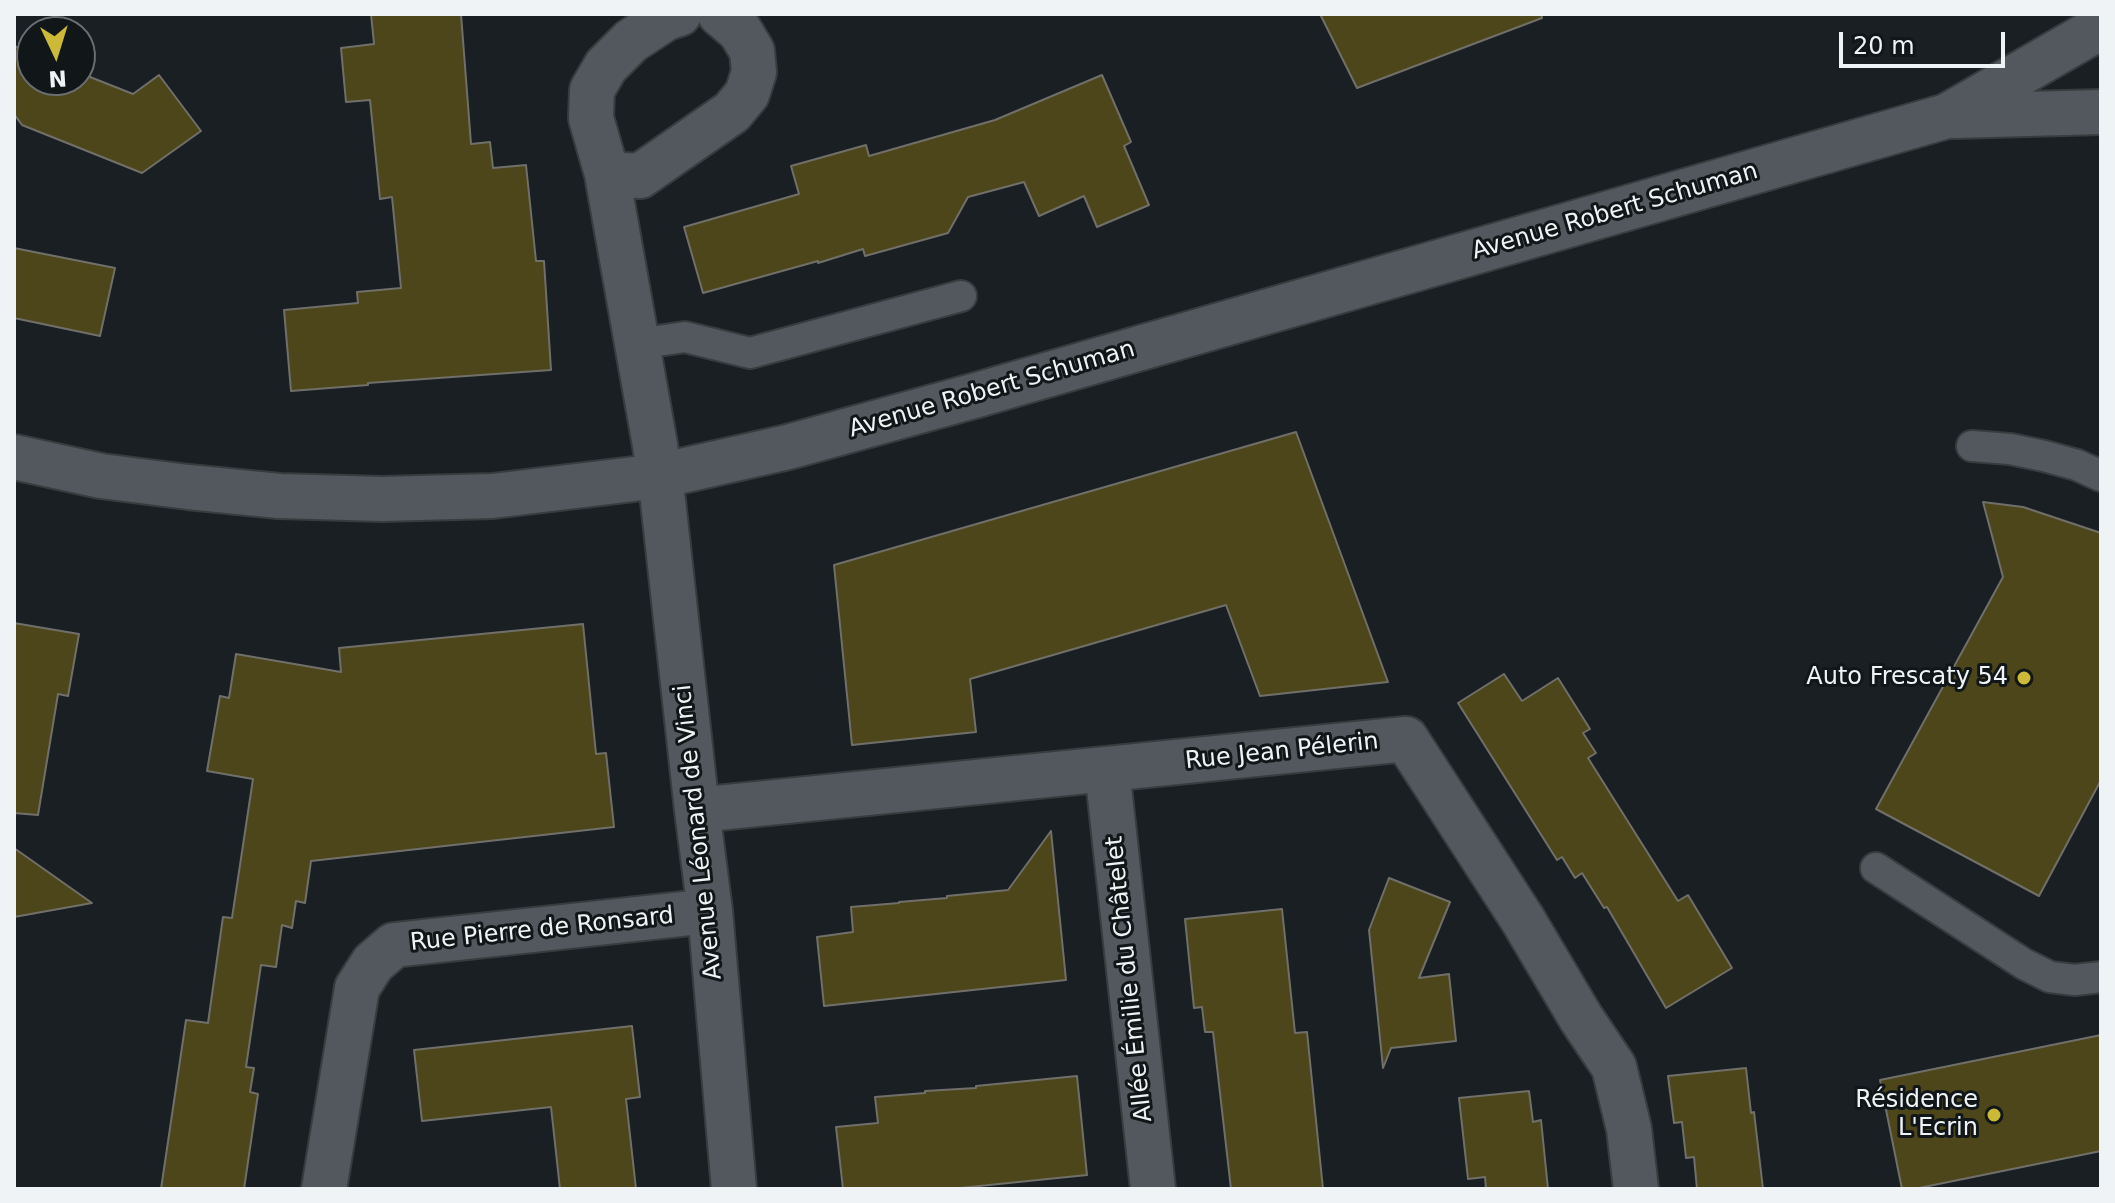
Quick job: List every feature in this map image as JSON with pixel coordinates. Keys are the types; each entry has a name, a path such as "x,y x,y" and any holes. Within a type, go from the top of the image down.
{"street":[{"name":"Avenue Léonard de Vinci","path":"679,14 666,18 631,41 606,66 592,90 591,118 607,174 659,476 710,911 734,1189"},
{"path":"607,174 640,176 732,112 747,94 754,72 752,51 740,31 720,14"},
{"name":"Avenue Robert Schuman","path":"14,457 101,476 188,487 279,496 368,499 493,496 659,476 788,447 977,395 1947,116 2101,27"},
{"name":"Avenue Robert Schuman","path":"1947,116 2101,112"},
{"name":"Rue Jean Pélerin","path":"697,810 1406,739 1614,1067 1629,1129 1636,1189"},
{"name":"Allée Émilie du Châtelet","path":"1107,769 1153,1189"},
{"name":"Rue Pierre de Ronsard","path":"324,1189 357,988 373,963 394,945 710,911"}],"lane":[{"path":"637,344 685,337 750,353 961,296"},
{"path":"1972,446 2044,456 2077,465 2101,476"},
{"path":"1876,868 2024,964 2050,977 2075,980 2101,977"}],"building":[{"path":"371,14 461,14 471,144 490,142 493,168 526,165 536,261 544,261 551,370 291,391 284,310 358,303 357,292 401,288 392,197 380,199 370,100 346,102 341,48 374,44"},
{"path":"1320,14 1541,14 1542,18 1357,88"},
{"path":"14,46 16,96 96,96 96,79 133,94 159,75 201,131 142,173 22,125 14,114"},
{"path":"1102,75 1131,142 1124,146 1149,205 1097,227 1084,196 1039,216 1024,182 968,197 948,233 865,256 863,249 703,293 684,227 799,194 791,166 866,145 869,156 995,120"},
{"path":"14,248 115,268 100,336 14,318"},
{"path":"1296,432 1388,682 1260,696 1226,605 970,679 976,732 852,745 834,565"},
{"name":"Auto Frescaty 54","path":"1983,502 2023,507 2101,533 2101,780 2039,896 1876,809 2003,577"},
{"path":"14,623 79,634 68,696 58,694 38,815 14,813"},
{"path":"583,624 596,754 606,753 614,827 311,861 305,903 296,901 292,928 282,925 276,967 261,965 246,1067 254,1068 250,1092 258,1094 244,1189 161,1189 186,1020 208,1023 223,917 232,918 253,779 207,771 220,696 229,698 236,654 341,672 339,648"},
{"path":"1504,674 1522,701 1558,678 1590,729 1583,733 1596,753 1588,758 1678,901 1688,895 1732,968 1666,1008 1607,907 1604,908 1582,873 1575,878 1562,857 1557,860 1458,703"},
{"path":"1051,831 1066,980 824,1006 817,937 853,932 851,907 1008,890"},
{"path":"14,848 92,903 14,917"},
{"path":"1389,878 1450,902 1419,978 1449,974 1456,1041 1391,1048 1383,1068 1369,930"},
{"path":"1282,909 1295,1033 1307,1032 1323,1189 1231,1189 1213,1032 1205,1032 1202,1007 1194,1008 1185,919"},
{"path":"632,1026 640,1097 626,1099 636,1189 560,1189 551,1107 422,1121 414,1050"},
{"name":"Résidence L'Ecrin","path":"2101,1035 2101,1151 1902,1189 1880,1080"},
{"path":"1746,1068 1763,1189 1697,1189 1694,1157 1686,1158 1682,1122 1674,1123 1668,1076"},
{"path":"1077,1076 1087,1175 950,1189 843,1189 836,1127 878,1123 875,1097"},
{"path":"1529,1091 1533,1122 1541,1120 1548,1189 1486,1189 1485,1177 1468,1179 1459,1098"}],"place":[{"name":"Auto Frescaty 54","path":"2024,678"},
{"name":"Résidence L'Ecrin","path":"1994,1115"}]}
